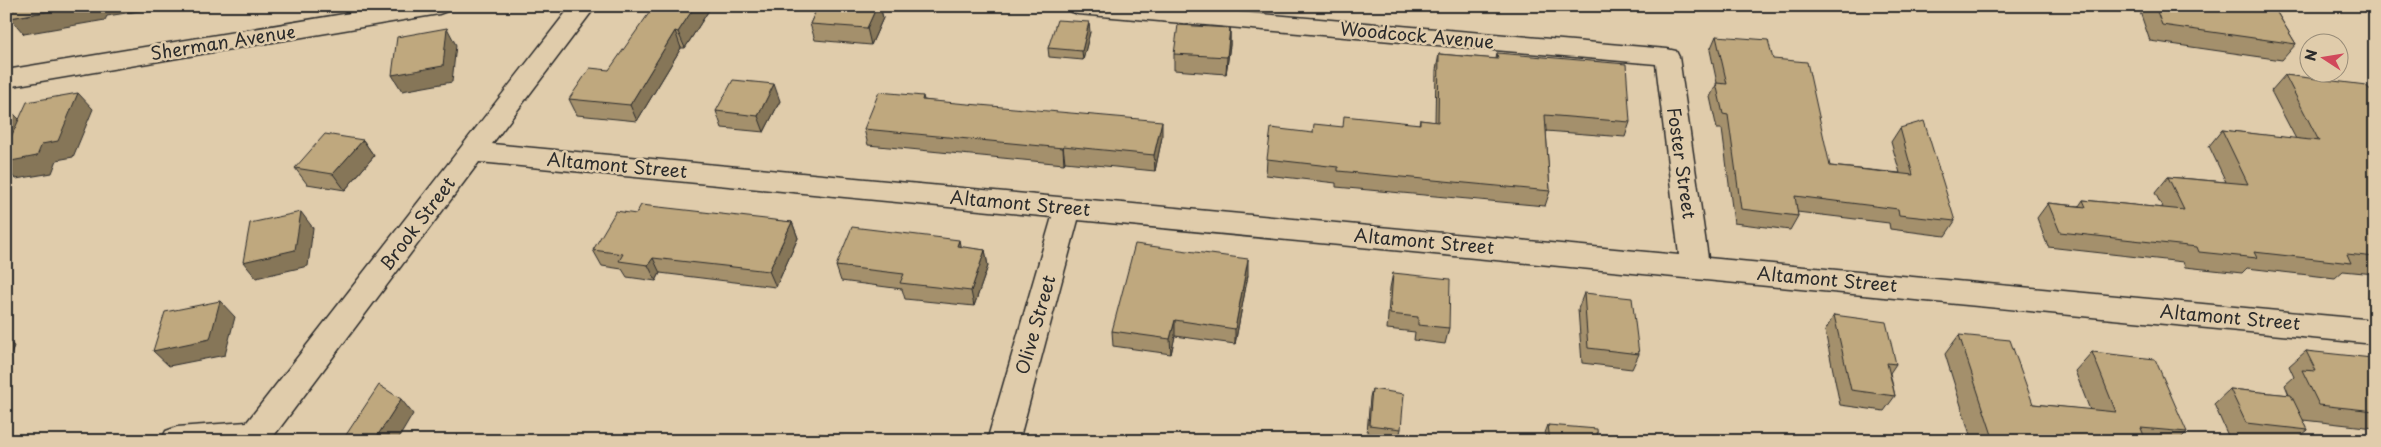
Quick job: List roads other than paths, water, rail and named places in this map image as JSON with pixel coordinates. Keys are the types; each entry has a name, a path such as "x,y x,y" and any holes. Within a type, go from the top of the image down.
{"street":[{"name":"Sherman Avenue","path":"6,79 439,6"},
{"name":"Brook Street","path":"253,438 584,6"},
{"name":"Woodcock Avenue","path":"1078,6 1667,57"},
{"name":"Foster Street","path":"1667,57 1695,268"},
{"name":"Altamont Street","path":"472,152 2375,332"},
{"name":"Olive Street","path":"1004,441 1068,208"},
{"path":"177,441 253,438"}]}
